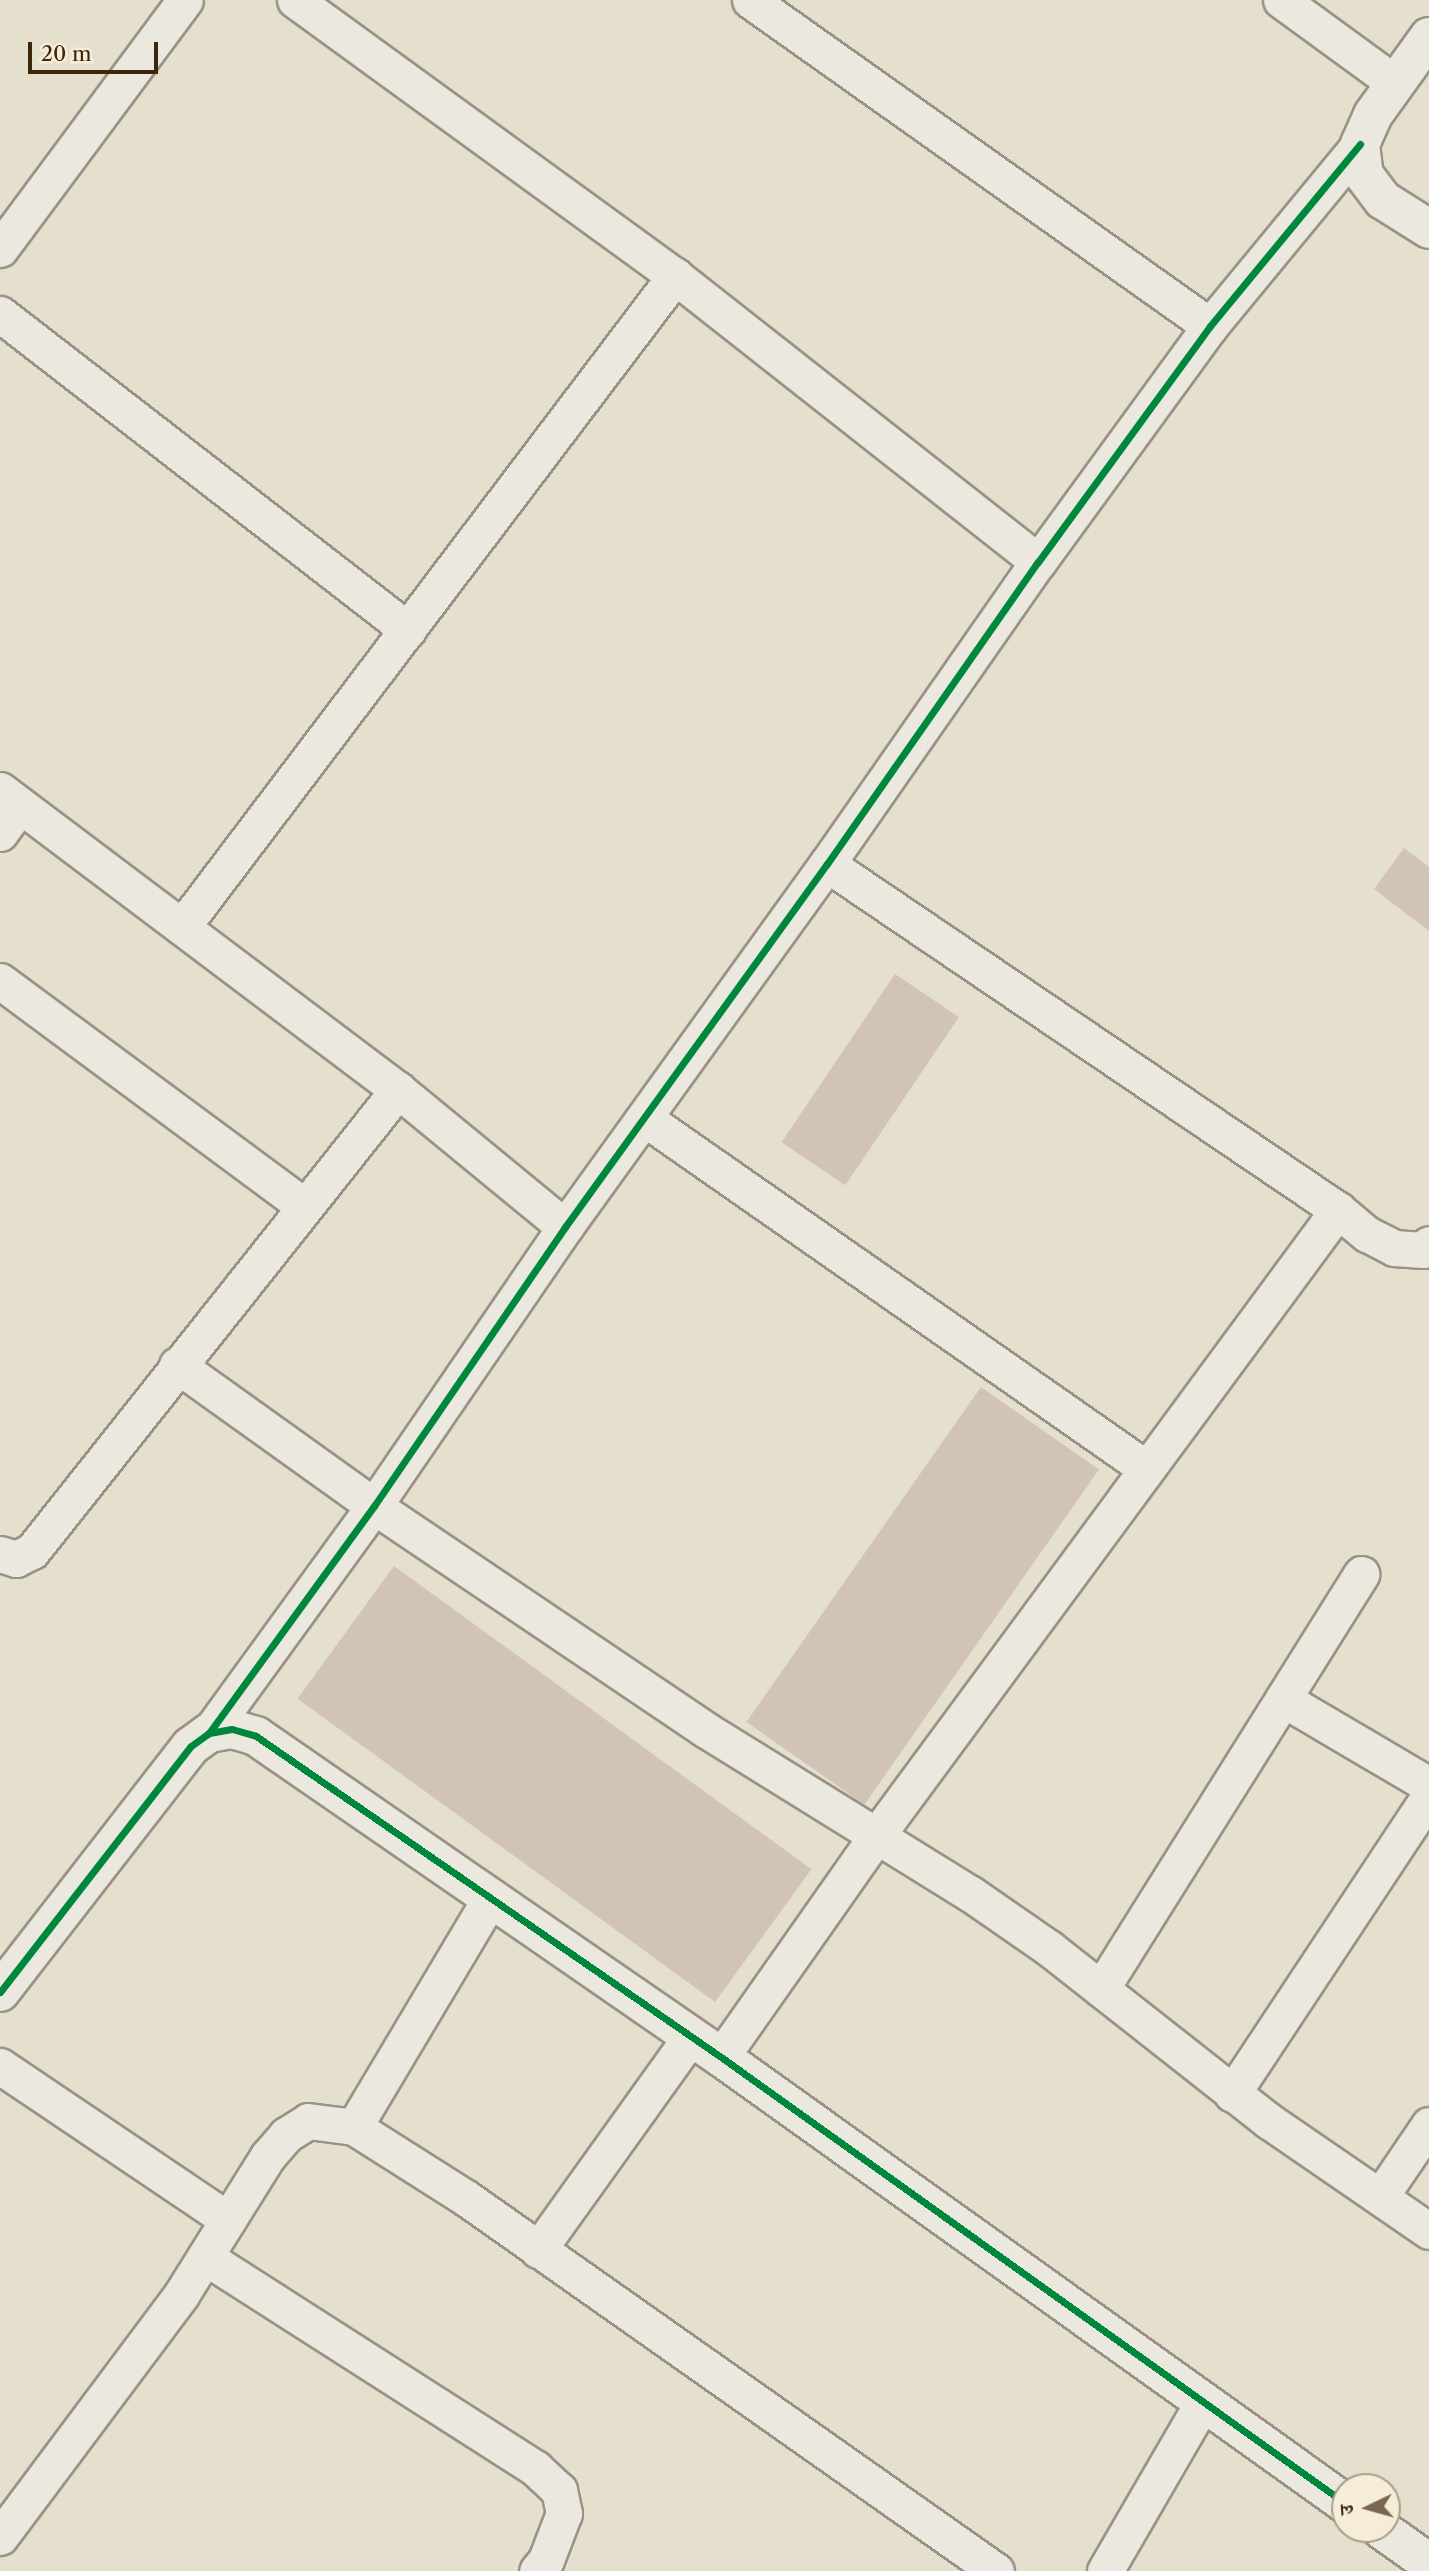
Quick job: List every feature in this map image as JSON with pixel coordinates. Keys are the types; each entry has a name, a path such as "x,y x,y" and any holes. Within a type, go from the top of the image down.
{"street":[{"path":"0,249 185,0"},
{"path":"295,0 675,276 1038,562"},
{"path":"750,0 1210,326"},
{"path":"1281,0 1395,83"},
{"path":"0,1992 191,1746 209,1732 374,1506 565,1227 827,864 1038,562 1210,326 1360,144 1373,115 1429,37"},
{"path":"1360,144 1364,175 1383,200 1429,229"},
{"path":"182,927 675,276"},
{"path":"0,314 408,630"},
{"path":"0,834 10,798 398,1090 565,1227"},
{"path":"827,864 1338,1210 1367,1234 1394,1248 1423,1250 1429,1244"},
{"path":"0,981 304,1206"},
{"path":"0,1554 16,1559 32,1552 177,1365 398,1090"},
{"path":"644,1118 1147,1469"},
{"path":"538,2250 877,1835 1338,1210"},
{"path":"177,1365 374,1506 706,1730 877,1835 1038,1940 1232,2094 1429,2231"},
{"path":"1101,1989 1361,1574"},
{"path":"1283,1699 1429,1785"},
{"path":"209,1732 232,1729 256,1735 706,2047 1331,2493"},
{"path":"1232,2094 1429,1796"},
{"path":"354,2127 491,1897"},
{"path":"0,2066 228,2220"},
{"path":"0,2536 181,2295 268,2156 286,2135 308,2121 354,2127 466,2198 996,2571"},
{"path":"1380,2197 1429,2125"},
{"path":"205,2257 535,2469 559,2490 564,2513 546,2560 537,2571"},
{"path":"1105,2571 1203,2402"},
{"path":"1401,2543 1429,2563"}],"building":[{"path":"1404,848 1429,867 1429,931 1374,889"},
{"path":"895,974 959,1017 845,1185 781,1142"},
{"path":"981,1387 1099,1470 864,1805 746,1722"},
{"path":"394,1566 811,1869 715,2002 298,1699"}],"cycle path":[{"path":"209,1733 374,1506 565,1227 827,864 1038,562 1210,326 1360,144"},
{"path":"0,1992 191,1746 209,1733 232,1729 256,1736 721,2057 1331,2493"}]}
